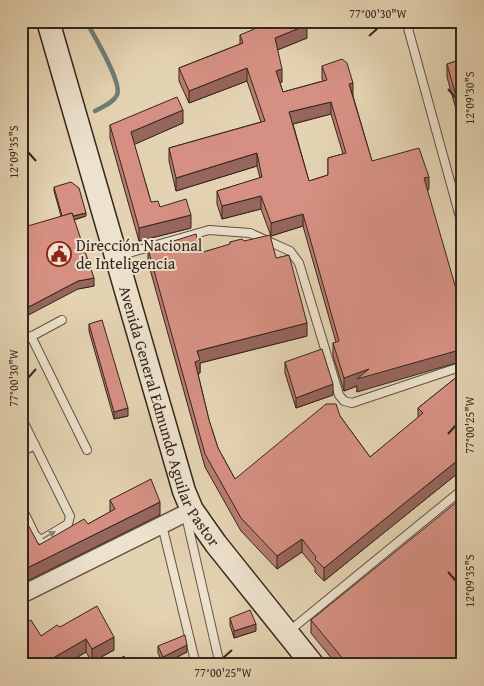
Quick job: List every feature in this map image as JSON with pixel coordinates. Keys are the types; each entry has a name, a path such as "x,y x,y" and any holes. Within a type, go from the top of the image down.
{"street":[{"name":"Avenida General Edmundo Aguilar Pastor","path":"48,21 189,511 313,665"},
{"path":"21,595 189,511"}],"lane":[{"path":"406,21 463,228"},
{"path":"116,256 210,230 250,233 290,251 299,263 339,395 344,401 352,403 463,366"},
{"path":"21,342 62,320"},
{"path":"31,336 87,450"},
{"path":"21,417 70,516 70,520 68,524 41,540 36,535 21,506"},
{"path":"21,452 35,445"},
{"path":"288,633 463,489"},
{"path":"189,511 220,665"},
{"path":"162,525 196,665"}],"building":[{"path":"273,21 306,21 307,25 275,38 282,69 276,71 283,92 327,80 322,66 342,59 347,63 353,83 349,84 372,161 419,148 429,177 424,178 463,313 463,349 357,379 369,369 344,378 333,343 339,341 303,214 271,223 261,196 222,206 217,191 262,177 257,153 176,178 169,148 265,121 247,68 189,91 179,68 243,43 240,35","holes":["331,102 346,153 328,158 328,175 309,181 289,112"]},
{"path":"463,59 463,121 447,64"},
{"path":"177,97 183,110 131,132 151,202 158,201 160,207 186,199 191,215 139,228 110,125"},
{"path":"71,182 79,188 86,213 73,216 72,213 62,216 54,187"},
{"path":"72,213 94,278 78,281 21,311 21,228"},
{"path":"196,234 200,253 230,244 230,242 270,235 276,258 289,255 307,323 197,351 200,360 195,362 209,420 218,448 235,479 326,404 336,404 340,416 370,457 423,413 418,408 463,372 463,456 324,568 315,559 316,557 302,539 277,556 241,518 205,454 148,249"},
{"path":"102,320 128,408 114,412 89,324"},
{"path":"322,349 333,384 296,398 285,362"},
{"path":"151,479 160,502 21,571 21,512 39,545 84,519 88,524 115,509 110,500"},
{"path":"463,497 463,665 348,665 311,620"},
{"path":"97,606 114,637 92,649 86,639 41,665 21,665 21,626 31,620 41,636 57,625 60,627"},
{"path":"250,610 256,624 234,631 230,618"},
{"path":"185,635 187,645 163,657 158,646"},
{"path":"124,656 129,665 110,665"}],"waterway":[{"path":"86,21 112,70 118,89 117,95 113,100 95,111"}],"place":[{"name":"Dirección Nacional de Inteligencia","path":"59,254"}]}
